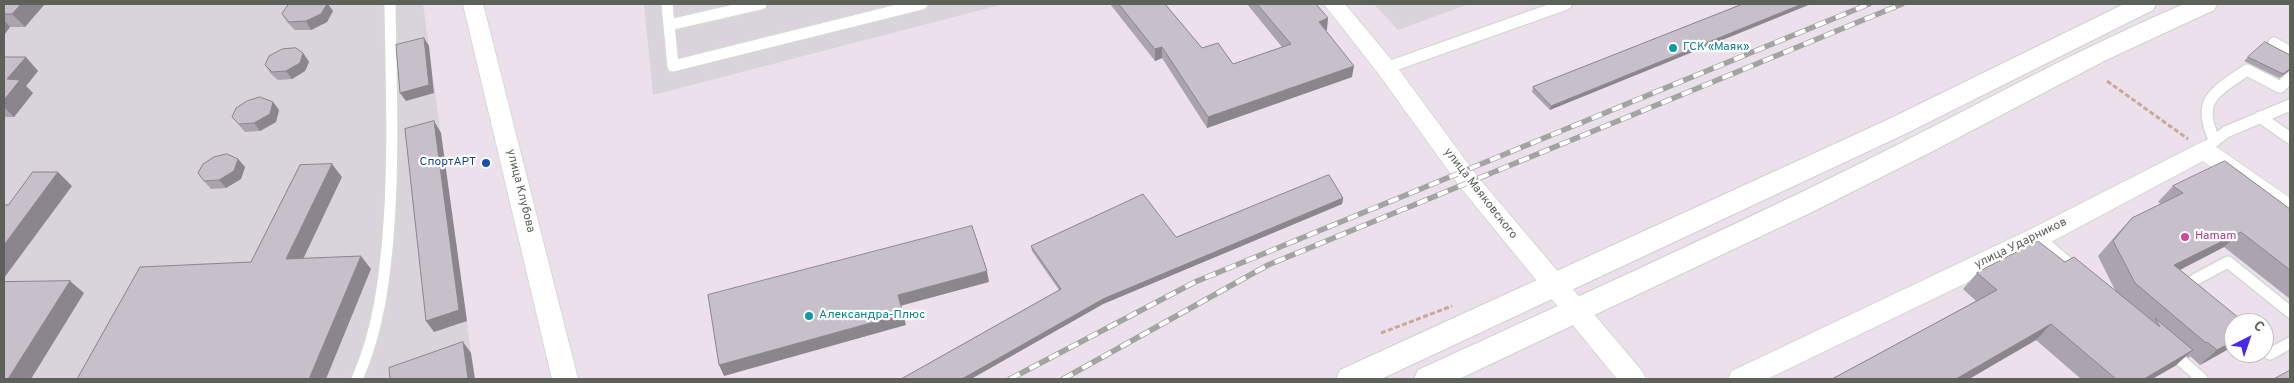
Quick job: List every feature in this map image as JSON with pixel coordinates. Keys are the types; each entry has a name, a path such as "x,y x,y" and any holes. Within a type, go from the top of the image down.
{"main road":[{"path":"1351,379 1555,287 1896,127 2144,4"},
{"path":"1430,379 1576,312 1912,150 2086,61 2205,4"}],"street":[{"name":"улица Клубова","path":"473,4 565,379"},
{"name":"улица Маяковского","path":"1334,4 1386,68 1469,182 1633,379"},
{"path":"2209,145 2290,210"},
{"name":"улица Ударников","path":"1741,379 2038,237 2209,145"}],"lane":[{"path":"357,379 366,359 385,282 393,166 390,4"},
{"path":"667,4 673,66 922,4"},
{"path":"669,25 761,4"},
{"path":"1386,68 1566,4"},
{"path":"2274,43 2290,52"},
{"path":"2209,145 2204,113 2208,100 2247,70 2280,87 2290,78"},
{"path":"2209,145 2226,132 2290,105"},
{"path":"2260,118 2290,138"},
{"path":"2038,237 2082,276"},
{"path":"2199,296 2185,285 2228,262 2290,312"},
{"path":"2158,340 2202,379"},
{"path":"2274,352 2290,343"}],"path":[{"path":"2107,81 2209,145"}],"shaded area":[{"path":"4,4 423,4 471,353 398,379 4,379"},
{"path":"644,4 999,4 1000,5 653,95"},
{"path":"1374,4 1469,4 1398,30"}],"building":[{"path":"4,4 21,4 12,14 4,14"},
{"path":"289,4 327,4 321,14 306,21 289,22 282,14"},
{"path":"1119,4 1165,4 1202,48 1218,43 1233,64 1291,44 1257,4 1316,4 1328,18 1319,22 1354,66 1208,117 1162,47 1155,49"},
{"name":"ГСК «Маяк»","path":"1743,4 1802,4 1551,106 1533,87"},
{"path":"424,38 429,85 400,93 396,45"},
{"path":"2265,42 2290,55 2290,69 2283,74 2248,57"},
{"path":"296,48 303,53 300,63 286,71 272,72 265,65 269,56 282,49"},
{"path":"4,57 26,57 7,79 20,80 4,100"},
{"path":"260,97 273,102 270,114 254,123 239,124 232,117 236,108 247,101"},
{"path":"434,121 459,310 426,321 405,129"},
{"path":"227,154 238,159 234,171 219,180 204,181 198,173 203,164 214,157"},
{"path":"2225,161 2290,209 2290,270 2241,232 2174,265 2233,313 2224,313 2224,346 2217,350 2206,343 2135,283 2113,241 2132,218 2183,193 2173,186"},
{"path":"332,164 286,259 361,256 309,379 77,379 140,267 251,262 300,165"},
{"path":"33,172 58,172 4,245 4,205 8,205"},
{"path":"1329,175 1343,198 1103,299 962,379 901,379 1061,289 1031,246 1143,194 1176,237"},
{"name":"Александра-Плюс","path":"972,226 987,271 898,295 903,314 719,365 708,295"},
{"path":"2038,241 2065,262 2074,257 2160,327 2155,318 2193,350 2144,379 2116,379 2051,324 1956,379 1832,379 1997,290 1977,273"},
{"path":"70,281 8,379 4,379 4,282"},
{"path":"463,342 468,379 390,379 389,368"},
{"path":"2289,371 2290,379 2274,379"}],"railway":[{"path":"1010,379 1195,282 1869,4"},
{"path":"1063,379 1268,265 1902,4"}],"place":[{"name":"ГСК «Маяк»","path":"1673,48"},
{"name":"СпортАРТ","path":"486,163"},
{"name":"Hamam","path":"2185,237"},
{"name":"Александра-Плюс","path":"809,316"}]}
